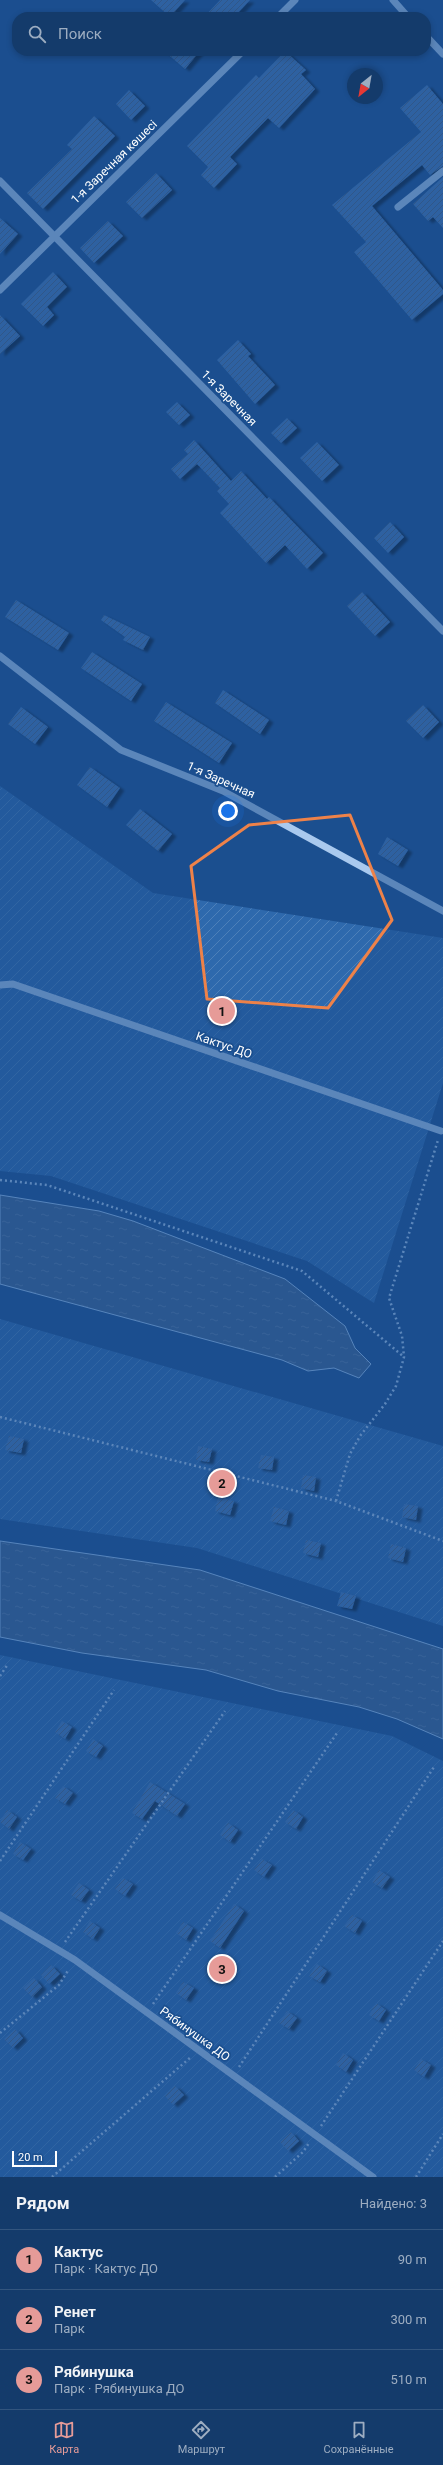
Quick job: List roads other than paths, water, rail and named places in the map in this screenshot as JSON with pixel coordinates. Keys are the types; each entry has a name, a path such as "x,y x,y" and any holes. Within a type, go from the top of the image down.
{"street":[{"path":"283,12 295,0"},
{"path":"393,0 404,12"},
{"path":"431,41 443,54"},
{"name":"1-я Заречная көшесі","path":"0,290 238,56"},
{"path":"398,207 443,171"},
{"name":"1-я Заречная","path":"0,181 443,631"},
{"name":"1-я Заречная","path":"0,656 121,750 223,791 443,911"},
{"name":"Кактус ДО","path":"0,985 13,984 440,1131"},
{"name":"Рябинушка ДО","path":"0,1915 75,1960 373,2177"}],"water":[{"path":"0,1195 99,1211 133,1221 285,1279 345,1326 355,1348 371,1364 359,1378 334,1368 308,1371 282,1360 0,1284"},
{"path":"0,1541 200,1570 443,1649 443,1739 397,1719 359,1707 278,1691 206,1670 82,1653 0,1637"}],"place":[{"name":"Кактус","path":"222,1011"},
{"name":"Ренет","path":"222,1483"},
{"name":"Рябинушка","path":"222,1969"}]}
